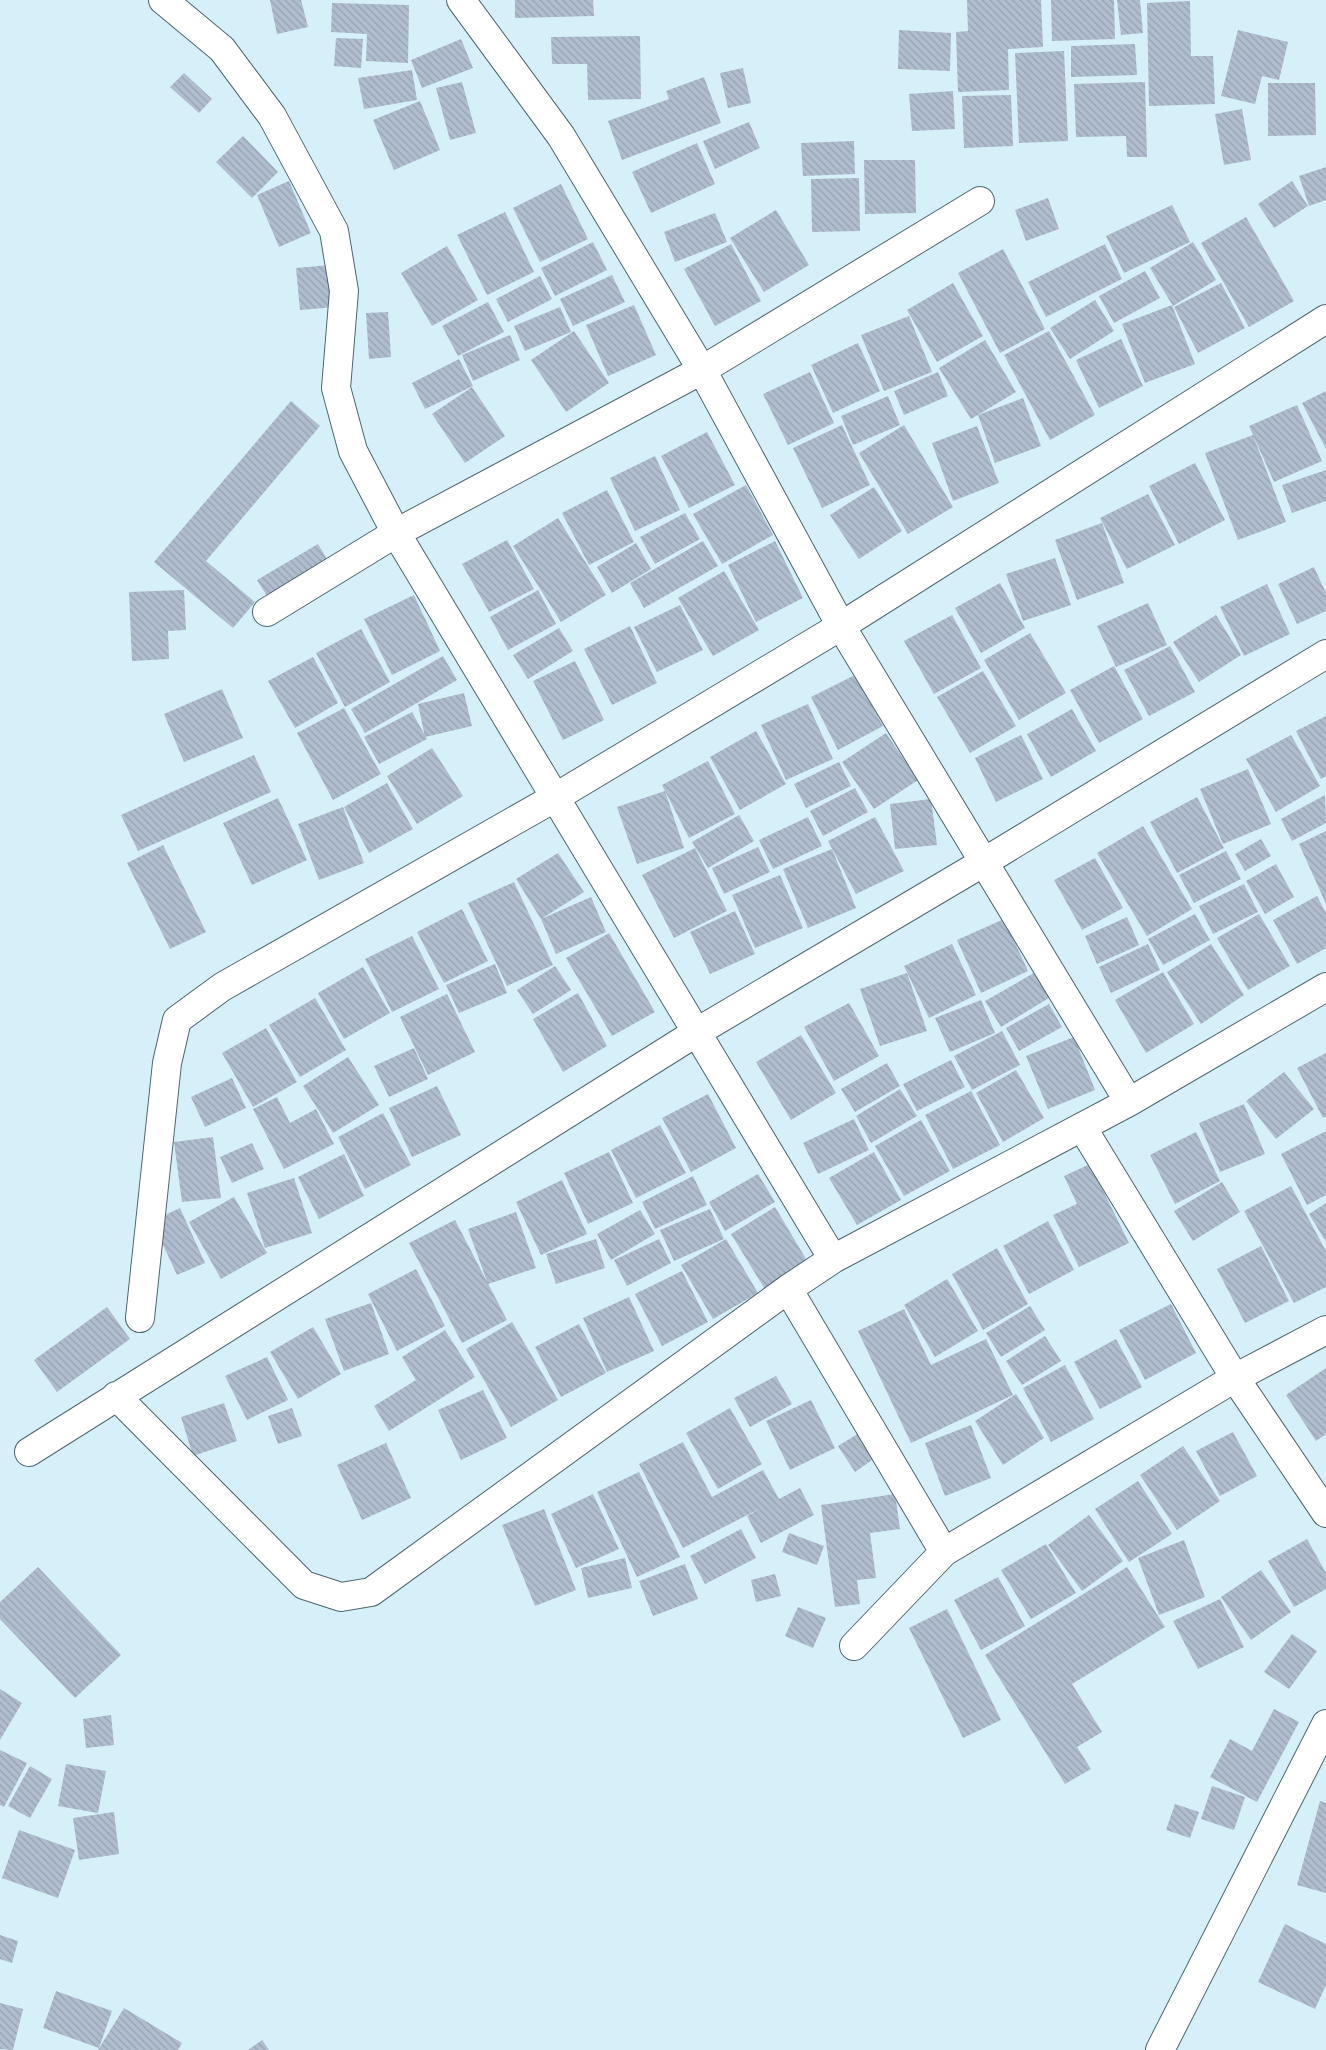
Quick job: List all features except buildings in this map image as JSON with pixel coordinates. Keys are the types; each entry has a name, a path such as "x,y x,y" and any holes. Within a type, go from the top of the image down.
{"street":[{"path":"163,0 222,49 272,116 334,231 344,291 336,388 353,451 396,533 833,1259"},
{"path":"461,0 561,136 702,370 841,626 1128,1102"},
{"path":"267,612 396,533 702,370 980,201"},
{"path":"140,1318 167,1063 177,1020 222,987 556,797 841,626 1326,319"},
{"path":"29,1452 697,1032 984,862 1326,654"},
{"path":"116,1396 304,1585 341,1597 371,1592 788,1289 833,1259 1128,1102 1326,987"},
{"path":"1082,1126 1235,1378 1326,1512"},
{"path":"788,1289 944,1552"},
{"path":"854,1646 944,1552 1235,1378 1326,1330"},
{"path":"1160,2050 1326,1724"}]}
